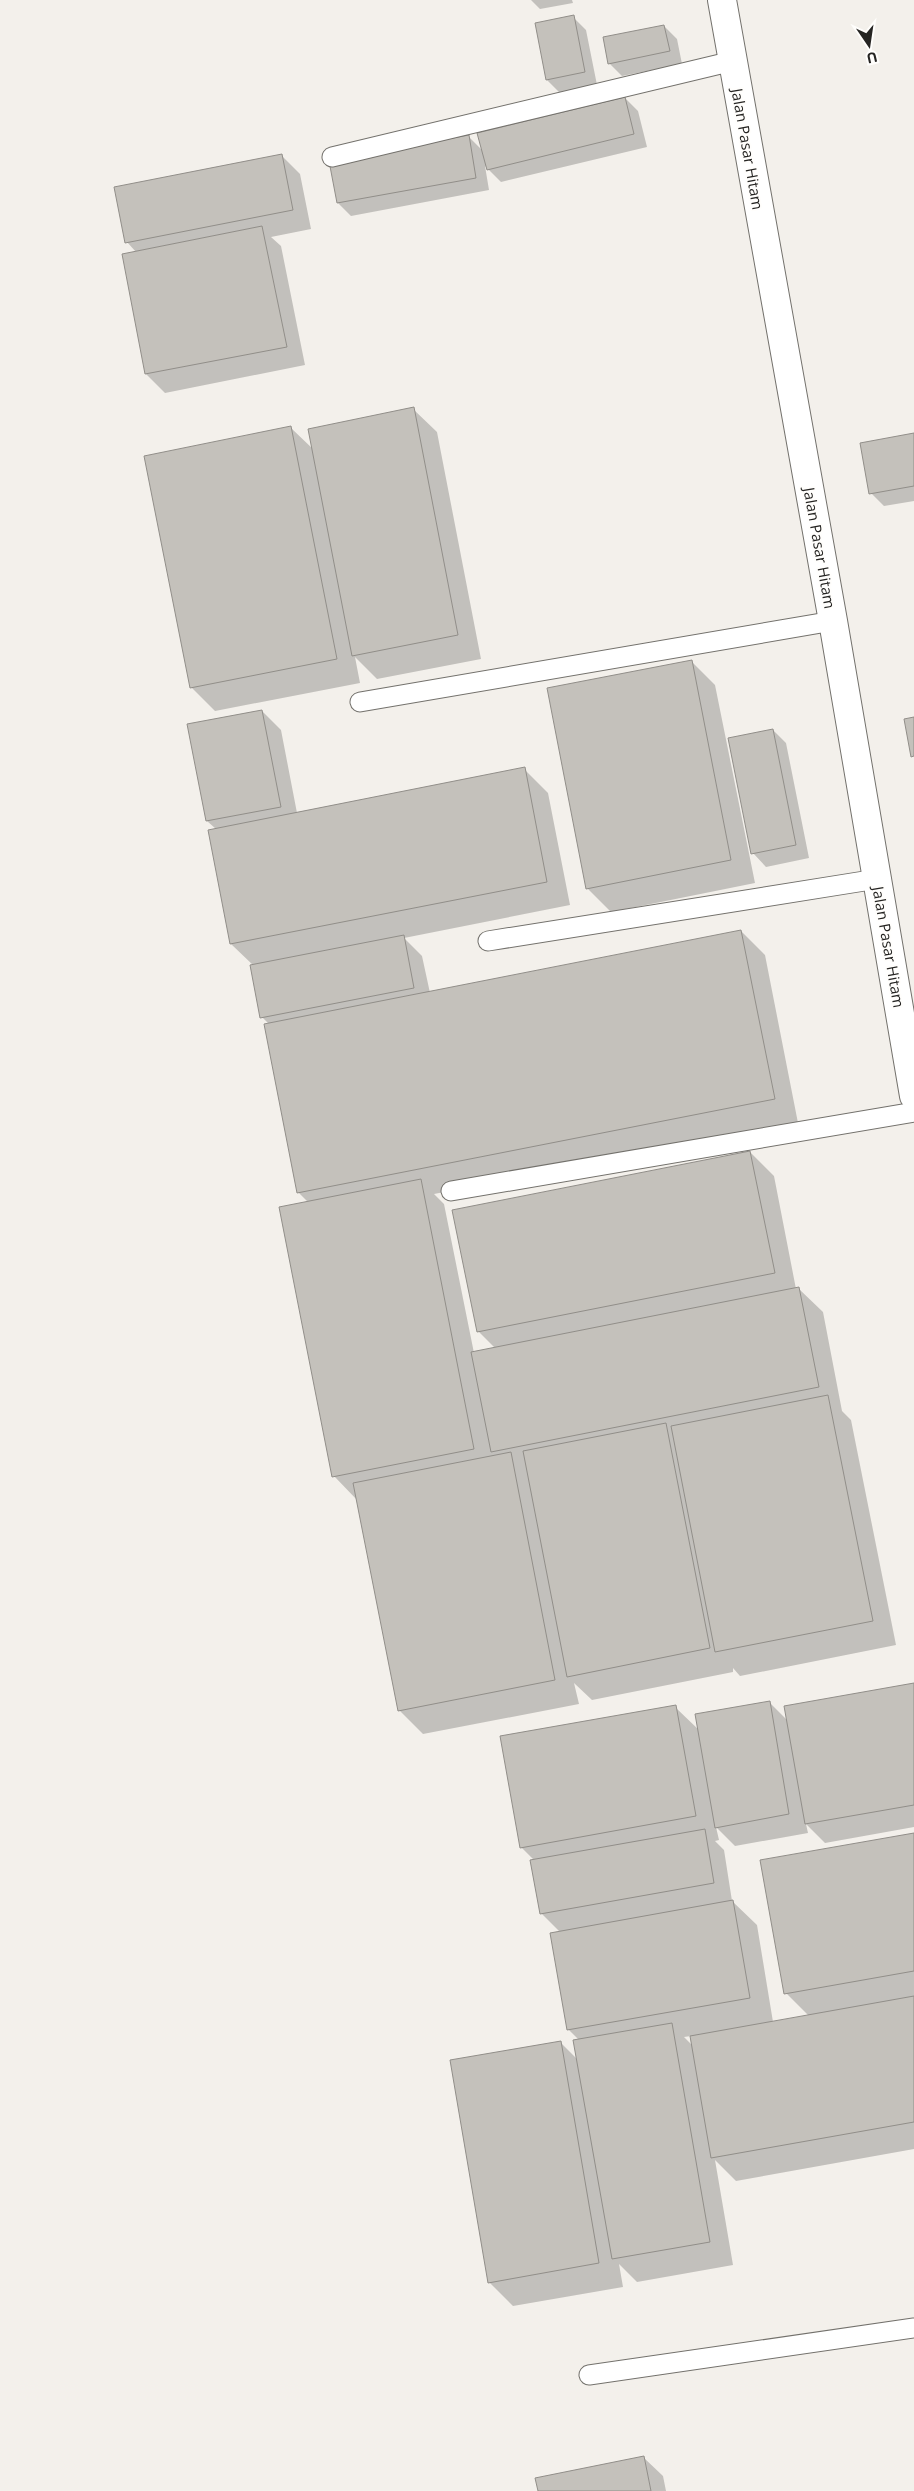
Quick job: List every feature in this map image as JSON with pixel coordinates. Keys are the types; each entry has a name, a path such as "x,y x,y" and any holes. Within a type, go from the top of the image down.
{"main road":[{"name":"Jalan Pasar Hitam","path":"722,0 833,621 914,1096"}],"lane":[{"path":"332,157 733,61"},
{"path":"360,702 833,621"},
{"path":"488,941 877,879"},
{"path":"451,1191 914,1112"},
{"path":"589,2375 914,2328"}],"building":[{"path":"574,15 585,72 546,80 535,23"},
{"path":"664,25 670,51 608,64 603,37"},
{"path":"625,97 634,134 487,170 477,133"},
{"path":"469,135 476,178 337,203 329,161"},
{"path":"282,154 293,210 125,243 114,187"},
{"path":"262,226 287,347 145,374 122,254"},
{"path":"414,407 458,635 352,656 308,429"},
{"path":"291,426 337,659 190,688 144,456"},
{"path":"914,433 914,486 869,494 860,443"},
{"path":"692,660 731,860 586,889 547,688"},
{"path":"262,710 281,807 206,821 187,724"},
{"path":"914,717 914,756 911,757 904,719"},
{"path":"773,729 796,845 751,854 728,738"},
{"path":"525,767 547,882 230,944 208,830"},
{"path":"741,930 775,1099 297,1193 264,1024"},
{"path":"404,935 414,988 260,1018 250,965"},
{"path":"750,1151 775,1273 477,1332 452,1210"},
{"path":"421,1179 474,1449 332,1477 279,1207"},
{"path":"799,1287 819,1387 491,1452 471,1352"},
{"path":"828,1395 873,1621 715,1652 671,1426"},
{"path":"666,1423 710,1648 567,1677 523,1451"},
{"path":"511,1452 555,1680 398,1711 353,1483"},
{"path":"914,1683 914,1805 805,1824 784,1706"},
{"path":"770,1701 789,1814 715,1828 695,1714"},
{"path":"676,1705 696,1816 520,1848 500,1736"},
{"path":"705,1829 714,1883 540,1914 530,1860"},
{"path":"914,1833 914,1971 784,1994 760,1860"},
{"path":"733,1900 750,1998 567,2030 550,1933"},
{"path":"914,1996 914,2122 711,2158 690,2036"},
{"path":"672,2023 710,2242 612,2259 573,2040"},
{"path":"561,2041 599,2263 488,2283 450,2060"},
{"path":"644,2456 651,2491 538,2491 535,2478"}]}
